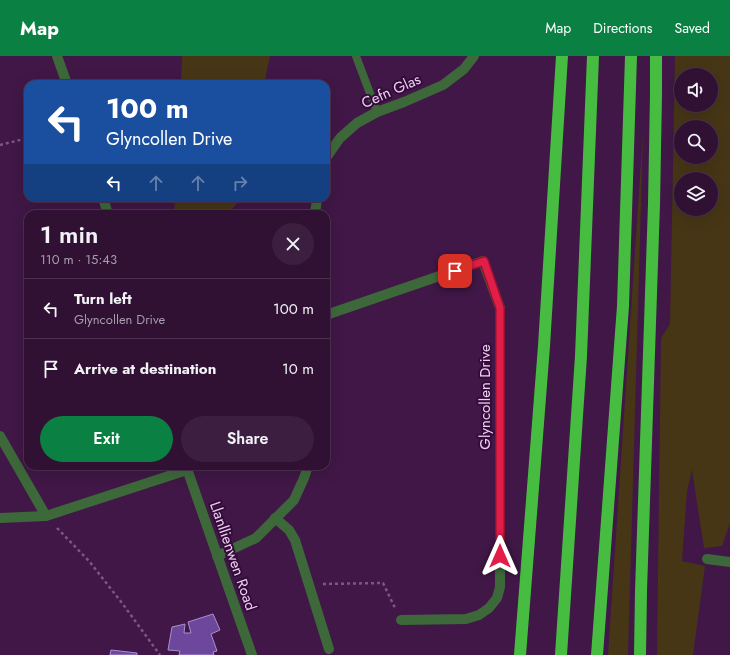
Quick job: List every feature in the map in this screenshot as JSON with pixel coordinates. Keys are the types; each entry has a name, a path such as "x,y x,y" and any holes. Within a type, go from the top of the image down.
{"highway":[{"path":"520,655 544,346 562,56"},
{"path":"561,655 581,356 593,56"},
{"path":"597,655 623,306 631,56"},
{"path":"640,655 654,212 656,56"}],"street":[{"path":"57,56 65,80"},
{"name":"Cefn Glas","path":"330,152 340,138 357,122 443,84 464,69 474,56"},
{"name":"Glyncollen Drive","path":"330,314 484,261 500,308 500,587 497,598 489,608 479,615 466,619 402,620"},
{"path":"0,436 46,516"},
{"path":"0,518 46,516 181,470"},
{"name":"Llanllienwen Road","path":"188,470 252,655"},
{"path":"217,556 256,538 294,500 307,470"},
{"path":"275,518 289,530 295,540 329,648"},
{"path":"707,559 730,562"}],"lane":[{"path":"356,56 377,112"}],"path":[{"path":"0,145 24,139"},
{"path":"46,516 89,561 160,655"},
{"path":"309,584 383,583 402,620"}],"shaded area":[{"path":"182,56 270,56 265,80 181,80"},
{"path":"675,56 730,56 730,523 722,546 704,548 692,470 687,491 682,561 705,566 693,655 657,655 661,338 670,324 674,110 674,112 718,112 718,68 675,68"},
{"path":"643,132 628,655 608,655"},
{"path":"175,202 238,202 231,210 174,210"}],"building":[{"path":"213,614 220,630 211,634 217,651 213,652 214,655 179,655 180,651 168,650 172,627 185,624 184,633 191,633 188,622"},
{"path":"111,650 137,653 137,655 110,655"}],"route":[{"path":"455,271 484,261 500,308 500,556"}]}
